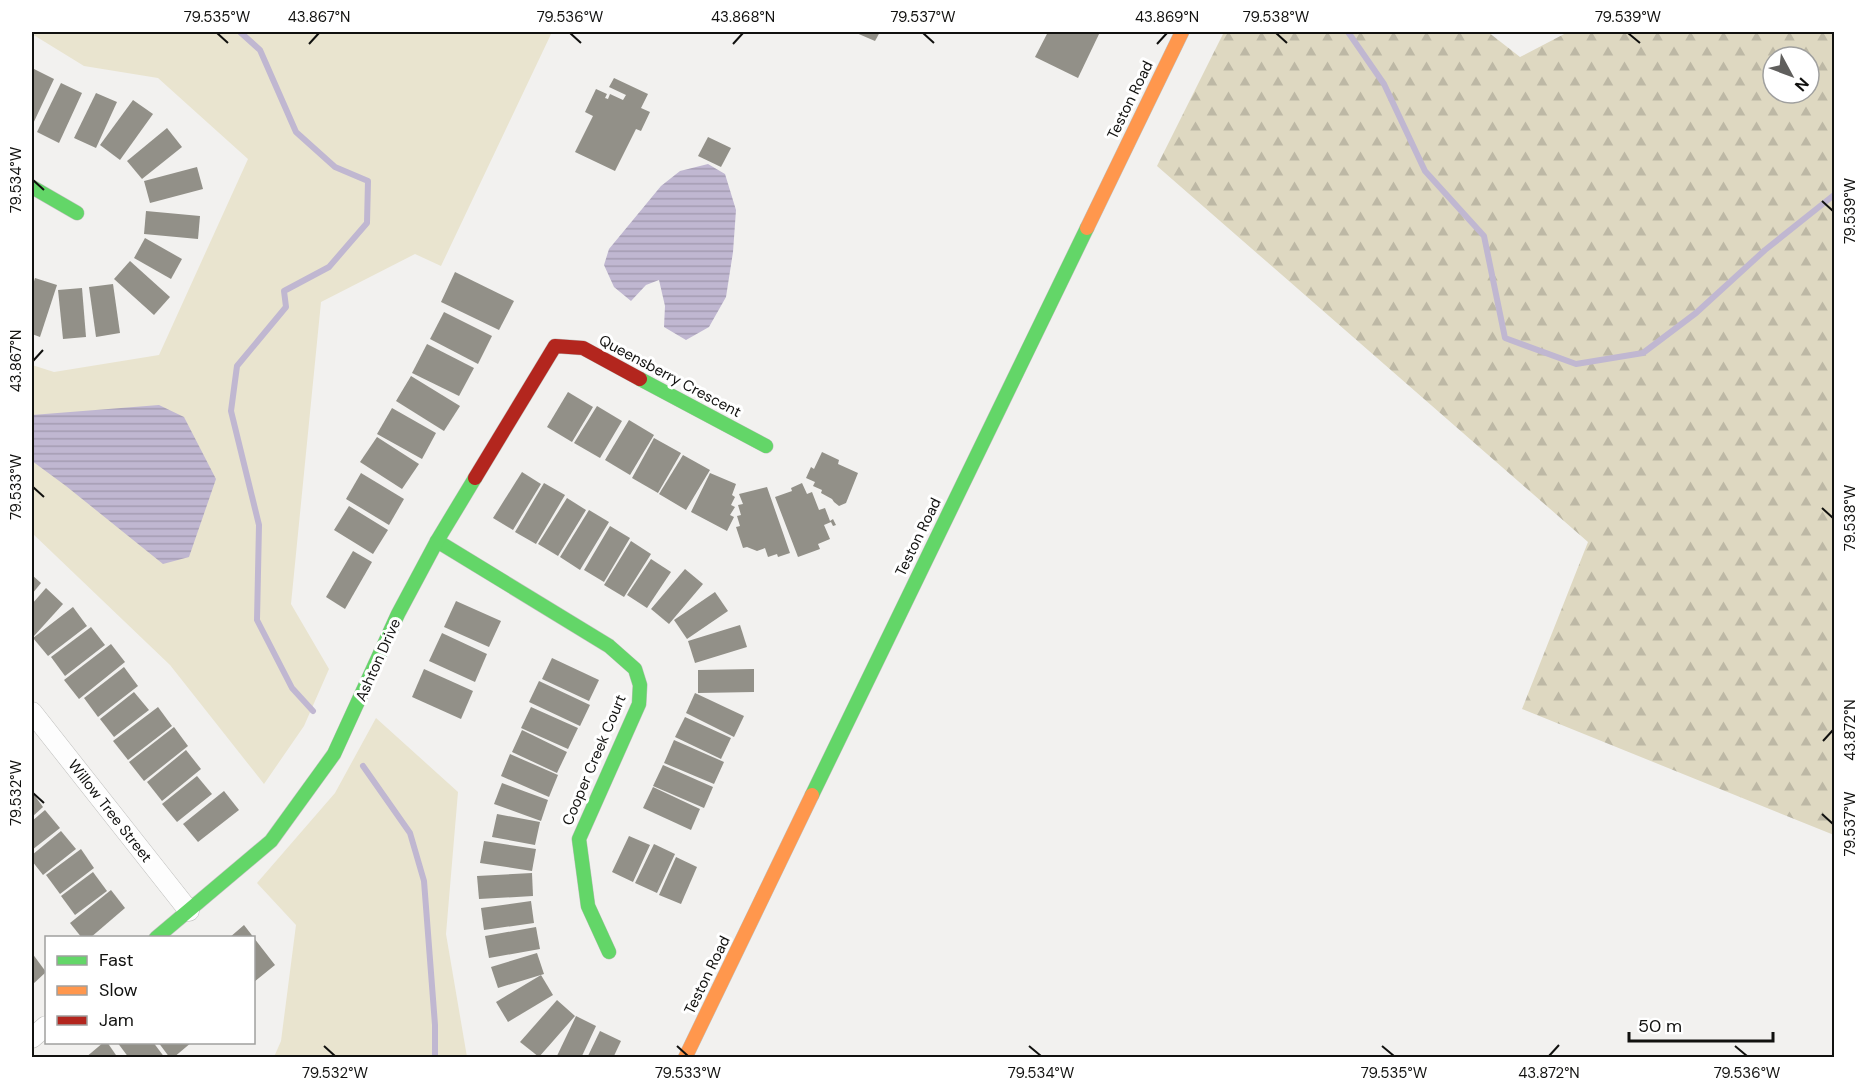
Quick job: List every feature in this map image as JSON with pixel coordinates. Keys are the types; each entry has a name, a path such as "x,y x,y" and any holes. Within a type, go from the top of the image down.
{"street":[{"name":"Teston Road","path":"685,1058 1182,32"},
{"path":"32,187 77,213"},
{"name":"Queensberry Crescent","path":"555,346 583,348 766,446"},
{"name":"Ashton Drive","path":"158,936 271,841 334,754 398,614 437,541 555,346"},
{"name":"Cooper Creek Court","path":"437,541 609,646 635,669 640,685 639,704 579,839 588,906 609,952"},
{"name":"Willow Tree Street","path":"32,712 189,911"},
{"path":"32,1038 45,1027"}],"shaded area":[{"path":"32,32 552,32 441,266 415,254 321,302 291,604 329,669 304,726 264,784 170,665 32,533 32,365 54,372 159,355 248,159 158,78 84,66"},
{"path":"708,164 725,174 736,210 733,252 726,297 709,327 686,340 664,327 665,306 659,280 646,285 631,301 614,287 604,265 609,249 661,186 680,171"},
{"path":"159,405 184,417 216,479 189,557 163,564 32,461 32,415"},
{"path":"376,718 458,792 446,934 467,1057 274,1057 281,1041 296,925 257,883 335,793"}],"green space":[{"path":"1224,32 1488,32 1520,57 1568,32 1834,32 1834,835 1522,709 1588,542 1157,166"}],"building":[{"path":"854,32 880,32 875,41"},
{"path":"1048,32 1100,32 1078,78 1035,57"},
{"path":"32,68 54,79 32,126"},
{"path":"614,78 648,94 641,108 650,112 641,131 636,129 615,171 575,152 593,116 585,112 596,89 607,94 605,98 608,99 610,94 623,100 626,95 609,87"},
{"path":"61,83 82,93 59,143 37,132"},
{"path":"96,93 117,102 96,148 74,138"},
{"path":"133,100 153,114 120,160 100,145"},
{"path":"167,128 182,147 142,179 127,161"},
{"path":"708,137 731,148 721,167 698,156"},
{"path":"197,167 203,189 150,203 144,181"},
{"path":"146,211 200,216 198,239 144,234"},
{"path":"145,238 182,259 171,279 134,258"},
{"path":"130,261 170,297 154,315 114,279"},
{"path":"455,272 514,301 499,330 441,302"},
{"path":"35,278 57,285 40,337 32,334 32,288"},
{"path":"113,284 120,333 96,337 89,287"},
{"path":"82,288 86,337 63,339 58,290"},
{"path":"444,312 492,336 478,364 430,339"},
{"path":"427,344 474,368 459,396 412,373"},
{"path":"411,376 460,406 444,431 396,401"},
{"path":"568,392 593,407 572,442 547,427"},
{"path":"597,406 622,421 600,458 574,443"},
{"path":"392,408 436,433 422,459 377,434"},
{"path":"629,420 654,435 630,475 605,460"},
{"path":"377,437 419,464 402,489 360,462"},
{"path":"654,438 681,453 658,493 632,478"},
{"path":"822,452 839,460 838,464 858,473 846,503 839,506 821,493 822,490 813,486 815,482 806,478 811,467 814,469"},
{"path":"683,455 710,470 686,510 659,494"},
{"path":"522,472 541,484 513,530 493,518"},
{"path":"361,473 404,499 389,525 346,499"},
{"path":"710,473 736,484 732,495 735,497 731,505 735,507 730,515 734,517 727,531 691,512"},
{"path":"544,483 565,495 536,544 515,532"},
{"path":"802,483 807,494 812,492 819,510 825,508 830,521 833,519 836,525 833,526 831,522 824,525 830,539 818,544 820,549 798,557 775,497 792,491 791,488"},
{"path":"767,487 790,553 778,557 777,554 768,557 765,548 757,551 747,547 743,548 736,527 740,526 737,516 741,515 738,505 743,504 739,494"},
{"path":"567,498 586,510 558,556 538,544"},
{"path":"349,506 388,530 373,554 334,530"},
{"path":"589,510 609,522 580,570 560,557"},
{"path":"610,526 630,538 604,582 584,570"},
{"path":"631,541 651,554 624,597 604,585"},
{"path":"353,551 372,562 345,609 326,597"},
{"path":"651,559 671,572 647,608 627,595"},
{"path":"685,569 703,584 669,624 651,609"},
{"path":"32,575 41,583 32,594"},
{"path":"46,588 63,604 34,636 32,634 32,604"},
{"path":"715,592 728,611 687,639 674,620"},
{"path":"456,601 501,621 489,647 444,627"},
{"path":"73,607 87,626 48,656 33,638"},
{"path":"740,625 747,647 695,663 688,641"},
{"path":"91,627 105,645 65,676 51,657"},
{"path":"442,633 487,654 475,682 429,661"},
{"path":"111,644 125,662 79,699 64,680"},
{"path":"552,658 599,680 589,701 542,679"},
{"path":"124,667 138,686 98,717 84,698"},
{"path":"424,669 473,691 461,719 412,697"},
{"path":"754,669 754,692 698,693 698,670"},
{"path":"539,681 590,705 580,726 529,702"},
{"path":"134,692 149,710 114,737 100,719"},
{"path":"695,693 744,716 734,737 686,713"},
{"path":"158,707 172,726 128,760 113,741"},
{"path":"531,707 578,728 568,749 521,728"},
{"path":"685,717 731,738 721,759 675,737"},
{"path":"174,727 188,746 144,781 129,762"},
{"path":"522,730 567,752 557,773 512,752"},
{"path":"674,740 724,762 714,784 664,763"},
{"path":"186,750 201,769 162,801 147,782"},
{"path":"510,754 558,775 549,797 501,776"},
{"path":"663,765 713,787 704,808 653,786"},
{"path":"197,776 212,794 177,822 162,804"},
{"path":"502,783 548,800 541,821 494,804"},
{"path":"653,787 700,809 691,830 643,808"},
{"path":"224,791 239,810 198,842 183,824"},
{"path":"32,792 43,807 32,817"},
{"path":"45,810 60,828 32,850 32,821"},
{"path":"497,814 540,822 535,845 492,837"},
{"path":"61,831 76,849 43,875 32,861 32,855"},
{"path":"629,836 650,845 633,882 612,872"},
{"path":"484,841 536,849 532,871 480,863"},
{"path":"654,844 675,854 657,893 635,883"},
{"path":"81,849 94,868 60,894 46,875"},
{"path":"676,857 697,867 681,904 659,895"},
{"path":"93,872 107,891 75,915 61,896"},
{"path":"532,873 533,896 479,899 477,876"},
{"path":"111,890 125,908 92,936 80,936 70,923"},
{"path":"531,901 534,923 484,930 481,908"},
{"path":"244,925 253,936 231,936"},
{"path":"536,927 540,949 489,958 485,936"},
{"path":"255,939 275,965 255,981"},
{"path":"32,953 45,973 32,985"},
{"path":"537,953 544,974 498,988 491,967"},
{"path":"541,975 553,995 508,1022 496,1002"},
{"path":"557,1000 575,1016 539,1057 520,1042"},
{"path":"576,1016 596,1026 581,1058 556,1058"},
{"path":"600,1031 621,1041 613,1058 587,1058"},
{"path":"102,1044 108,1044 118,1058 85,1058"},
{"path":"118,1044 154,1044 165,1058 129,1058"},
{"path":"160,1044 190,1044 173,1058 170,1058"}],"waterway":[{"path":"240,32 260,50 296,132 335,167 368,181 367,223 329,267 284,291 286,307 237,366 231,411 259,525 257,620 292,688 313,711"},
{"path":"1348,32 1384,84 1425,171 1484,236 1505,338 1576,364 1643,353 1696,313 1765,250 1834,195"},
{"path":"363,766 410,833 424,881 435,1025 435,1058"}],"traffic: fast":[{"path":"32,187 77,213"},
{"path":"812,795 1087,228"},
{"path":"640,379 766,446"},
{"path":"158,936 271,841 334,754 398,614 437,541 475,478"},
{"path":"437,541 609,646 635,669 640,685 639,704 579,839 588,906 609,952"}],"traffic: slow":[{"path":"1087,228 1182,32"},
{"path":"685,1058 812,795"}],"traffic: jam":[{"path":"475,478 555,346 583,348 640,379"}]}
